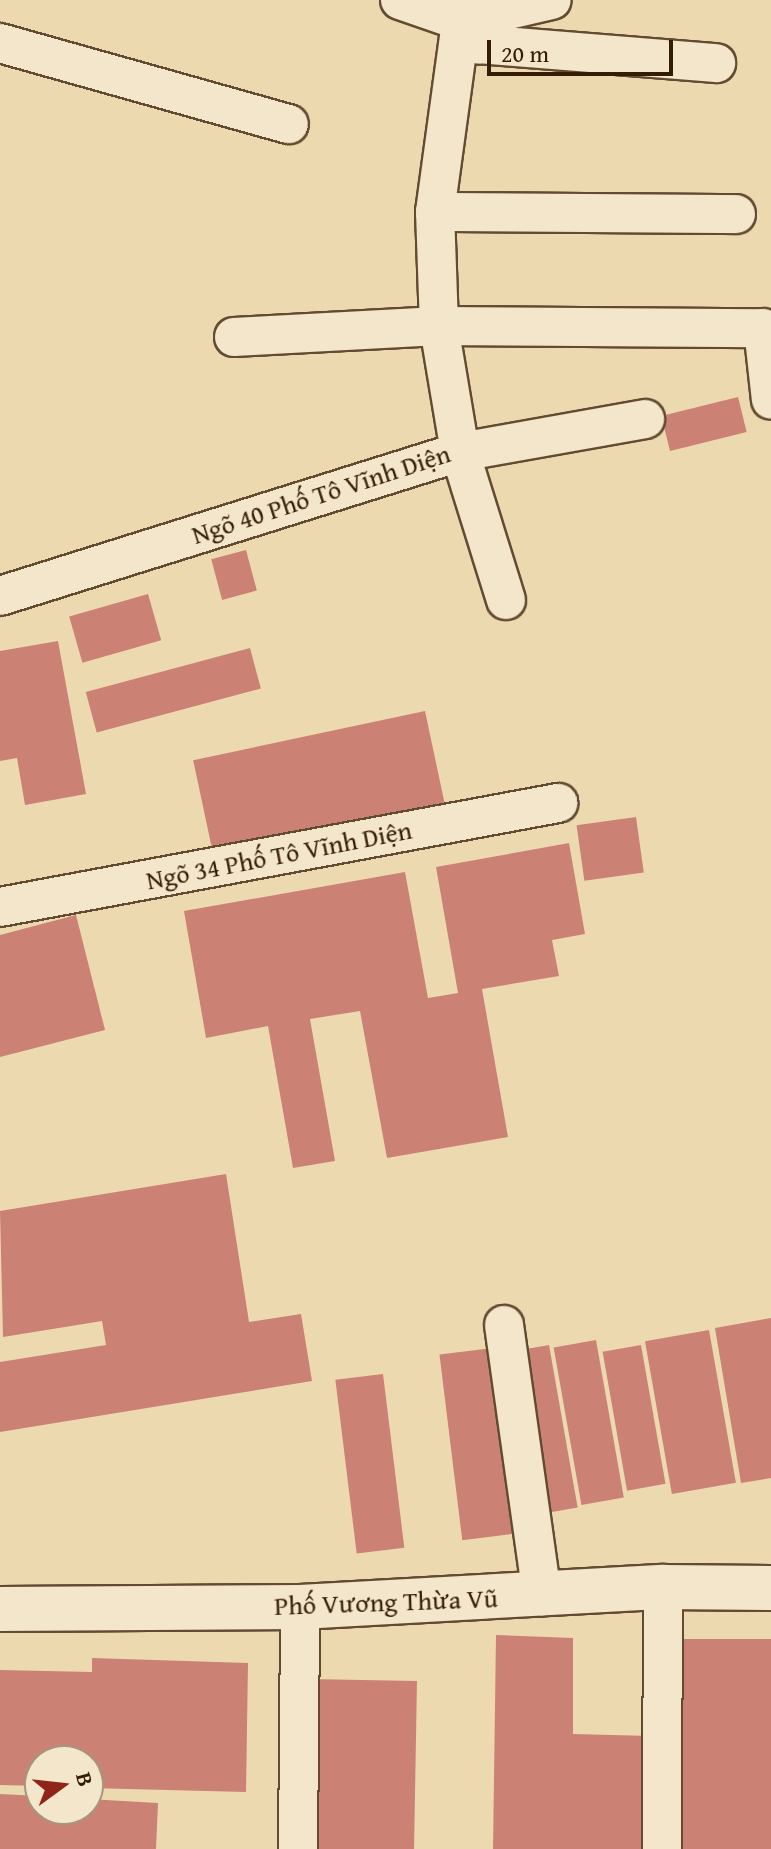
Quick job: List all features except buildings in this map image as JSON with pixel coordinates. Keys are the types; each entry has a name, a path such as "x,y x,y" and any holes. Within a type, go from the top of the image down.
{"street":[{"name":"Phố Vương Thừa Vũ","path":"0,1609 300,1607 663,1587 771,1588"}],"lane":[{"path":"400,0 460,10 552,0"},
{"path":"460,10 478,44 716,63"},
{"name":"Ngõ 40 Phố Tô Vĩnh Diện","path":"0,596 460,452 439,326 435,212 460,10"},
{"path":"0,43 289,124"},
{"path":"435,212 736,214"},
{"path":"234,337 439,326 763,328 771,400"},
{"path":"506,600 460,452 645,419"},
{"name":"Ngõ 34 Phố Tô Vĩnh Diện","path":"0,907 558,803"},
{"path":"504,1325 542,1596"},
{"path":"662,1849 663,1587"},
{"path":"298,1849 300,1607"}]}
